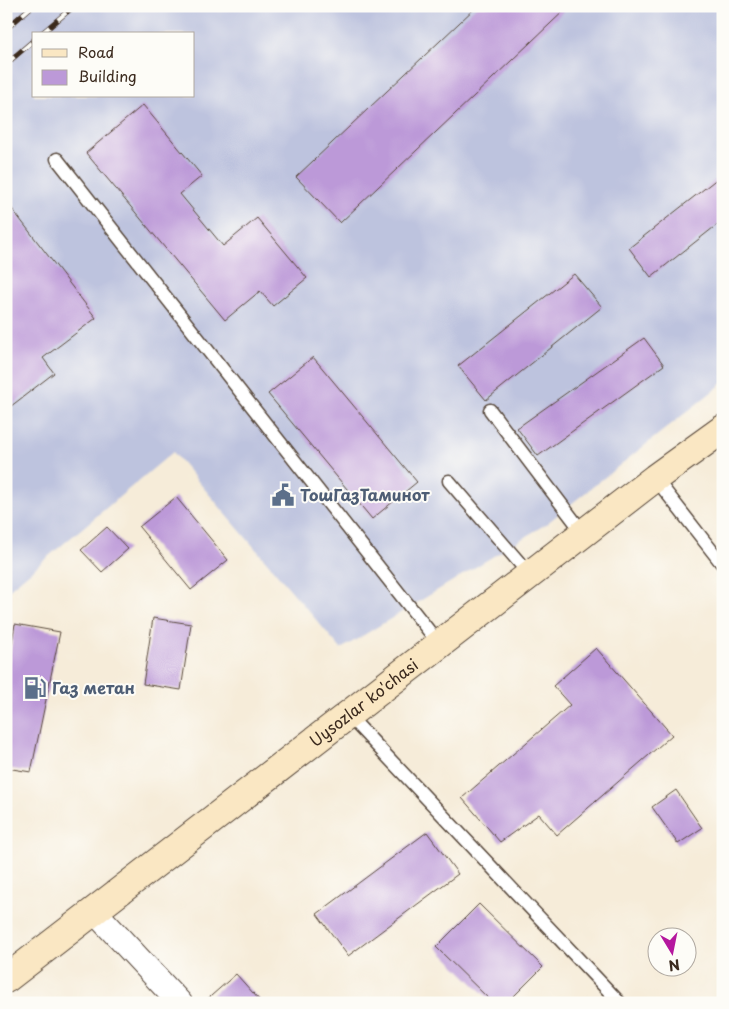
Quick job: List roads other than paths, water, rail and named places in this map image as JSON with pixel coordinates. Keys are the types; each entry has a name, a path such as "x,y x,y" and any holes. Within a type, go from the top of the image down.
{"main road":[{"name":"Uysozlar ko'chasi","path":"6,979 655,478 723,429"}],"street":[{"path":"94,911 180,1003"}],"lane":[{"path":"57,159 440,645"},
{"path":"490,410 584,534"},
{"path":"655,478 723,565"},
{"path":"449,481 530,575"},
{"path":"348,715 620,1003"}],"railway":[{"path":"6,29 32,6"},
{"path":"43,32 74,6"},
{"path":"6,64 32,42"}],"place":[{"name":"ТошГазТаминот","path":"283,495"},
{"name":"Газ метан","path":"35,688"}]}
